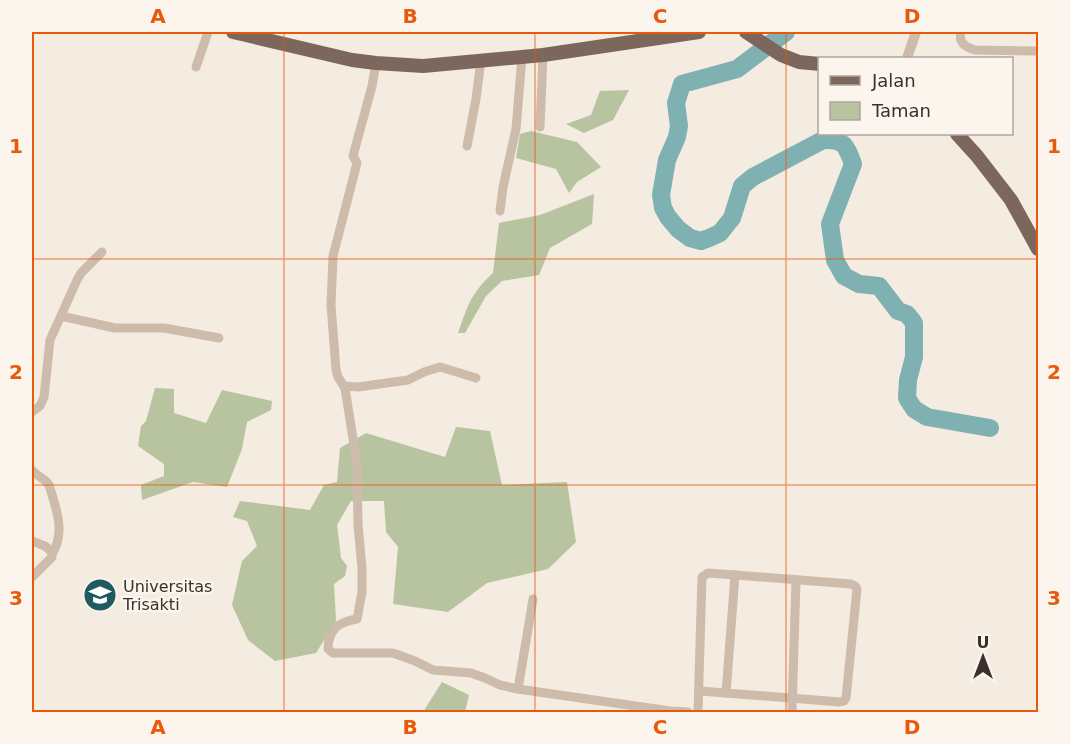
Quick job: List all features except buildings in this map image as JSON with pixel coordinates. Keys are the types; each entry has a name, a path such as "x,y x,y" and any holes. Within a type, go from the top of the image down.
{"main road":[{"path":"233,32 260,35 337,57 376,63 423,66 543,55 699,32"},
{"path":"749,33 781,55 799,62 818,64"},
{"path":"958,135 1011,200 1038,249"}],"street":[{"path":"196,67 208,32"},
{"path":"907,57 916,32"},
{"path":"961,32 962,43 975,50 1038,51"},
{"path":"540,127 543,55"},
{"path":"500,211 516,129 522,57"},
{"path":"467,146 481,60"},
{"path":"376,63 372,87 353,156 357,163 333,256 332,322 337,373 344,386 357,464 362,592 357,619 343,621 334,628 328,649 333,653 393,653 434,670 471,674 500,685 519,689 688,712"},
{"path":"32,412 40,406 44,397 50,340 81,273 102,252"},
{"path":"61,316 115,328 164,328 219,338"},
{"path":"344,386 358,387 408,381 424,372 440,368 476,378"},
{"path":"32,470 36,476 50,484 59,516 60,534 52,557 32,577"},
{"path":"32,541 45,546 52,554"},
{"path":"698,712 702,577 708,573 855,585 857,590 846,712"},
{"path":"726,693 735,575"},
{"path":"792,712 796,579"},
{"path":"519,689 533,599"},
{"path":"700,691 840,702 846,698"}],"green space":[{"path":"629,90 613,120 584,133 566,124 591,115 600,91"},
{"path":"531,131 577,142 601,167 577,182 569,193 556,169 516,158 520,134"},
{"path":"594,194 592,224 550,248 539,275 502,281 486,296 465,333 458,333 471,300 493,273 499,223 540,215"},
{"path":"155,388 174,389 174,413 206,423 222,390 272,401 271,410 247,422 242,449 227,487 193,482 142,500 141,485 164,476 164,464 138,446 141,426 146,421"},
{"path":"456,427 490,431 502,485 567,482 576,542 548,569 487,583 448,612 393,604 398,547 386,532 384,501 351,501 337,525 341,558 347,566 345,576 334,584 336,621 316,653 275,661 248,640 232,605 242,561 257,546 247,521 233,517 240,501 310,510 324,485 337,482 340,448 366,433 445,457"},
{"path":"442,682 469,695 465,712 423,712"}],"waterway":[{"path":"786,32 737,69 682,84 676,103 679,126 677,137 667,160 661,195 663,208 678,229 690,238 701,241 720,233 732,218 742,186 753,177 823,140 843,144 853,164 830,224 835,260 844,276 859,284 879,286 898,311 907,314 914,323 914,357 908,380 907,398 914,409 927,417 990,428"}],"place":[{"name":"Universitas Trisakti","path":"100,595"}]}
